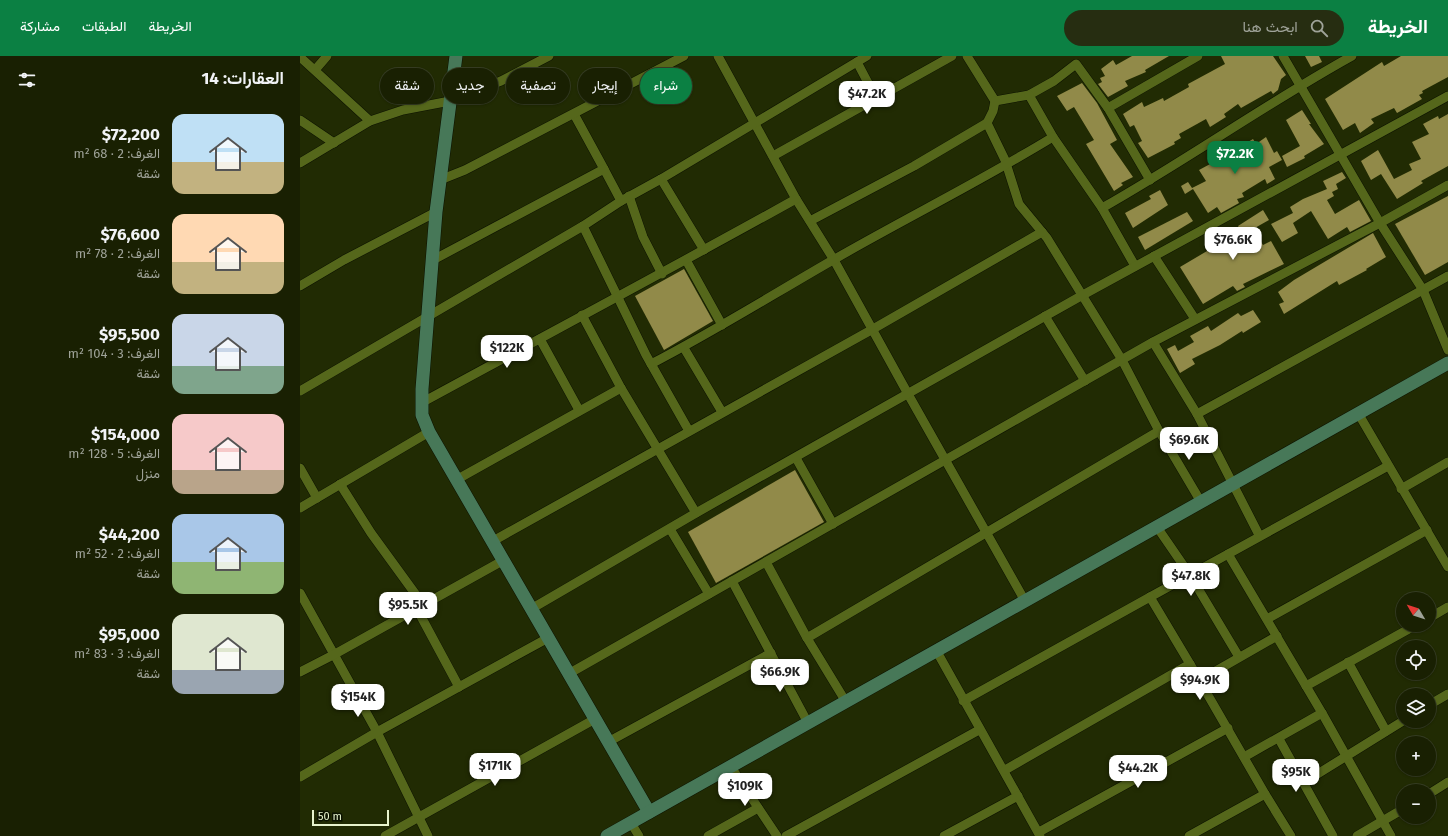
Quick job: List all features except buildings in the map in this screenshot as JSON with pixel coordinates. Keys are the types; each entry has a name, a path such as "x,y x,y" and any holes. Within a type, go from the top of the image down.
{"street":[{"path":"315,70 327,56"},
{"path":"454,68 456,56"},
{"path":"498,82 549,56"},
{"path":"440,180 465,170 684,56"},
{"path":"718,56 796,198 834,260 1025,601"},
{"path":"300,391 582,226 625,198 661,179 754,122 867,56"},
{"path":"773,156 952,56"},
{"path":"810,221 914,166 987,123 993,111 995,101 968,56"},
{"path":"1108,108 1198,56"},
{"path":"1283,56 1380,223 1423,290 1448,350"},
{"path":"1102,208 1150,180 1300,86 1335,60 1352,56"},
{"path":"300,57 370,121"},
{"path":"995,101 1028,95 1054,81 1078,60 1150,180"},
{"path":"857,62 876,98"},
{"path":"1028,95 1053,137 1102,208 1135,266"},
{"path":"531,609 696,513 796,458 1045,316 1448,96"},
{"path":"300,164 370,121 403,110 442,103"},
{"path":"450,104 436,212 421,403 422,415 429,432 456,480 570,673 649,812"},
{"path":"574,114 604,170 625,198 662,274"},
{"path":"300,120 334,143"},
{"path":"987,123 1007,165 1019,204 1042,232 1122,360 1159,431 1201,502"},
{"path":"651,364 684,348 834,260 1007,165 1053,137"},
{"path":"433,260 604,170"},
{"path":"661,179 704,250"},
{"path":"570,673 1153,342 1380,223 1448,185"},
{"path":"421,403 582,315 662,274 796,198"},
{"path":"300,286 350,257 436,212"},
{"path":"582,226 651,364 690,431"},
{"path":"493,541 873,329 1042,232"},
{"path":"1154,256 1195,319"},
{"path":"686,260 722,325"},
{"path":"1197,414 1448,276"},
{"path":"582,315 621,388 696,513"},
{"path":"1045,316 1086,381"},
{"path":"540,338 579,410"},
{"path":"1153,342 1197,414 1259,535"},
{"path":"684,348 722,412"},
{"path":"607,836 1448,363"},
{"path":"456,480 579,410 621,388"},
{"path":"1358,413 1401,489 1427,530 1445,554 1448,567"},
{"path":"807,638 1159,431"},
{"path":"300,508 429,432"},
{"path":"796,458 833,524"},
{"path":"1401,489 1448,462"},
{"path":"964,701 1228,554 1259,535 1388,466"},
{"path":"300,468 317,498"},
{"path":"340,484 370,533 406,583 412,588 419,600 417,609 459,687"},
{"path":"1157,527 1190,575 1239,657"},
{"path":"670,529 709,594"},
{"path":"1268,619 1427,530"},
{"path":"1228,554 1268,619 1391,836"},
{"path":"300,672 504,560"},
{"path":"766,562 807,638 846,702"},
{"path":"732,581 808,724"},
{"path":"300,593 377,732 428,836"},
{"path":"1150,597 1291,836"},
{"path":"1436,614 1448,607"},
{"path":"1306,686 1403,632"},
{"path":"1200,680 1277,636"},
{"path":"300,777 377,732 548,638"},
{"path":"936,650 1040,834 1228,728"},
{"path":"608,742 771,653"},
{"path":"1348,662 1386,731"},
{"path":"1005,770 1190,664"},
{"path":"1436,701 1448,694"},
{"path":"1244,757 1279,739 1322,713"},
{"path":"385,836 595,719"},
{"path":"1303,783 1396,725"},
{"path":"786,836 980,730"},
{"path":"1279,739 1333,836"},
{"path":"731,767 777,836"},
{"path":"1436,790 1448,782"},
{"path":"1189,836 1265,794"},
{"path":"944,836 1018,796"},
{"path":"708,836 758,808"},
{"path":"1357,836 1396,813"},
{"path":"631,823 639,836"}]}
